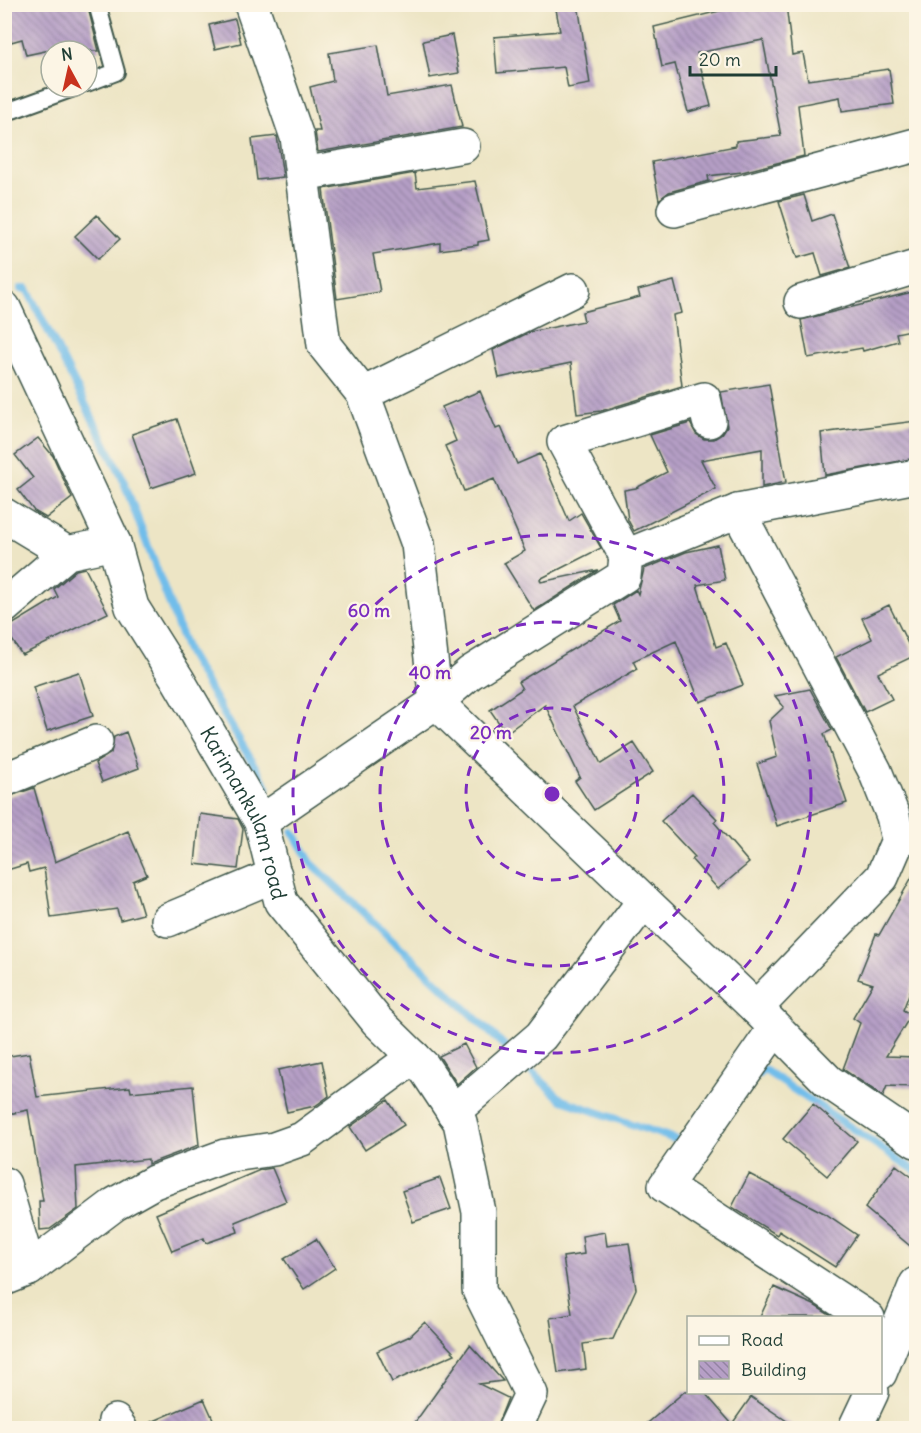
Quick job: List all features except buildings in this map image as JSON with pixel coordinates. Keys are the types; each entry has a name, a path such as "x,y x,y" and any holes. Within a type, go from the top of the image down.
{"street":[{"path":"251,4 297,136 324,345 363,393 418,544 436,702 766,1018 829,1082 916,1141"},
{"path":"674,210 916,145"},
{"path":"302,174 463,146"},
{"path":"801,302 916,267"},
{"path":"363,393 573,290"},
{"name":"Karimankulam road","path":"4,308 114,543 132,607 178,680 261,822 281,902 377,1021 423,1066 460,1122 479,1212 479,1290 531,1394 515,1428"},
{"path":"261,822 436,702 470,673 624,576 626,556 564,442 704,399 709,422"},
{"path":"626,556 738,511 916,476"},
{"path":"738,511 875,771 893,816 898,840 882,877 766,1018 665,1186 866,1316"},
{"path":"4,515 67,553"},
{"path":"4,607 67,553 114,543"},
{"path":"4,780 96,742"},
{"path":"168,920 275,875"},
{"path":"453,1112 541,1036 644,901"},
{"path":"4,1184 16,1274 115,1204 154,1182 225,1156 274,1149 302,1139 414,1058"},
{"path":"882,1364 889,1331 916,1284"},
{"path":"855,1428 871,1394"}],"lane":[{"path":"97,4 116,72 99,78"},
{"path":"4,113 43,99"}],"waterway":[{"path":"21,289 27,289 122,477 188,653 267,787"},
{"path":"293,832 311,863 511,1052"},
{"path":"520,1061 562,1100 686,1143"},
{"path":"759,1074 763,1069 916,1171"}]}
